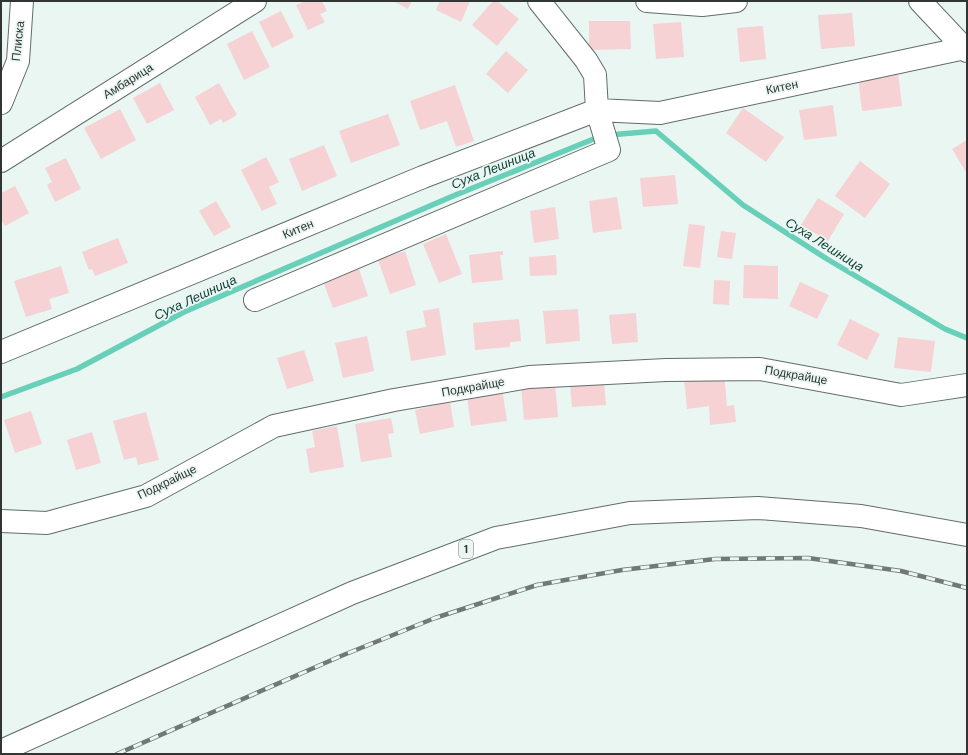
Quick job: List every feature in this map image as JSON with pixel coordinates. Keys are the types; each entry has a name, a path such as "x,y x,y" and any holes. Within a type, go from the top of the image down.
{"main road":[{"name":"Плиска","path":"1,103 18,61 22,1"},
{"name":"Амбарица","path":"1,161 255,1"},
{"path":"255,300 608,150 597,110 595,75 586,60 539,1"},
{"path":"647,1 702,5 736,1"},
{"path":"920,1 966,49"},
{"name":"Китен","path":"1,352 423,177 597,110 660,113 966,49"},
{"name":"Подкрайще","path":"1,521 47,523 146,496 274,426 394,400 529,377 666,370 760,369 901,395 967,386"},
{"name":"1","path":"1,751 352,592 496,538 630,513 758,508 861,516 967,535"}],"building":[{"path":"306,1 322,1 327,11 320,14 325,22 308,30 296,5"},
{"path":"393,1 412,1 408,9"},
{"path":"440,1 470,1 461,22 436,10"},
{"path":"493,1 497,1 519,19 497,46 472,25"},
{"path":"281,11 294,37 272,48 259,22"},
{"path":"852,13 855,46 821,49 818,15"},
{"path":"589,21 630,21 631,49 589,50"},
{"path":"681,22 684,57 656,59 653,24"},
{"path":"763,26 766,59 740,62 737,28"},
{"path":"252,31 270,67 244,80 227,44"},
{"path":"506,51 528,70 508,93 486,74"},
{"path":"898,72 902,106 862,111 858,77"},
{"path":"160,83 174,110 147,124 133,98"},
{"path":"219,83 237,115 223,123 221,119 210,125 195,97"},
{"path":"455,85 474,141 456,147 447,121 420,130 410,101"},
{"path":"833,105 837,136 804,140 799,110"},
{"path":"743,108 784,137 766,162 726,133"},
{"path":"120,109 136,140 101,159 84,128"},
{"path":"388,114 400,145 351,163 339,131"},
{"path":"967,140 967,174 952,149"},
{"path":"324,145 337,176 302,191 289,159"},
{"path":"266,157 279,182 269,187 277,204 262,211 241,170"},
{"path":"66,158 81,189 55,202 47,185 52,182 45,168"},
{"path":"860,161 890,184 865,218 835,196"},
{"path":"675,175 678,204 643,207 640,178"},
{"path":"15,186 29,213 5,226 1,219 1,193"},
{"path":"617,197 622,229 593,233 589,201"},
{"path":"818,198 844,214 828,241 801,225"},
{"path":"216,201 231,227 214,236 199,211"},
{"path":"555,207 559,239 534,243 530,211"},
{"path":"689,224 705,226 700,268 683,266"},
{"path":"721,231 736,233 732,259 717,257"},
{"path":"446,234 462,274 439,283 423,244"},
{"path":"118,238 128,263 95,276 92,269 89,270 82,252"},
{"path":"405,251 416,285 390,294 378,260"},
{"path":"503,251 503,255 500,255 503,280 472,283 469,255"},
{"path":"556,255 557,275 530,276 529,257"},
{"path":"744,265 778,266 778,299 743,298"},
{"path":"61,266 69,293 49,299 52,309 26,317 14,281"},
{"path":"359,269 368,296 333,308 323,281"},
{"path":"714,280 730,281 729,305 713,304"},
{"path":"800,282 829,295 817,319 789,306"},
{"path":"439,308 446,355 411,361 406,331 426,327 423,311"},
{"path":"578,309 580,341 546,344 543,311"},
{"path":"636,313 638,342 612,344 609,315"},
{"path":"519,319 521,341 510,342 510,347 475,350 473,323"},
{"path":"850,319 880,334 867,360 837,345"},
{"path":"367,336 374,371 343,378 335,343"},
{"path":"898,337 935,341 931,372 894,368"},
{"path":"304,350 314,381 287,389 277,358"},
{"path":"724,373 727,406 734,405 736,422 710,425 709,406 687,409 684,377"},
{"path":"604,382 606,405 572,407 570,384"},
{"path":"555,383 558,417 524,420 521,386"},
{"path":"502,388 507,421 471,426 466,389"},
{"path":"450,402 454,427 420,434 415,410"},
{"path":"31,411 42,444 15,453 4,420"},
{"path":"146,412 159,460 138,465 136,457 124,460 113,421"},
{"path":"391,418 394,433 388,434 392,457 361,462 355,424"},
{"path":"337,426 344,467 310,473 306,449 315,447 312,431"},
{"path":"92,432 101,463 76,470 67,440"}],"waterway":[{"name":"Суха Лешница","path":"609,135 656,131 743,205 827,259 945,329 967,338"},
{"name":"Суха Лешница","path":"1,397 77,369 184,312 453,196 601,136"}],"railway":[{"path":"117,754 341,656 435,618 537,585 622,570 715,559 808,558 901,571 967,588"}]}
